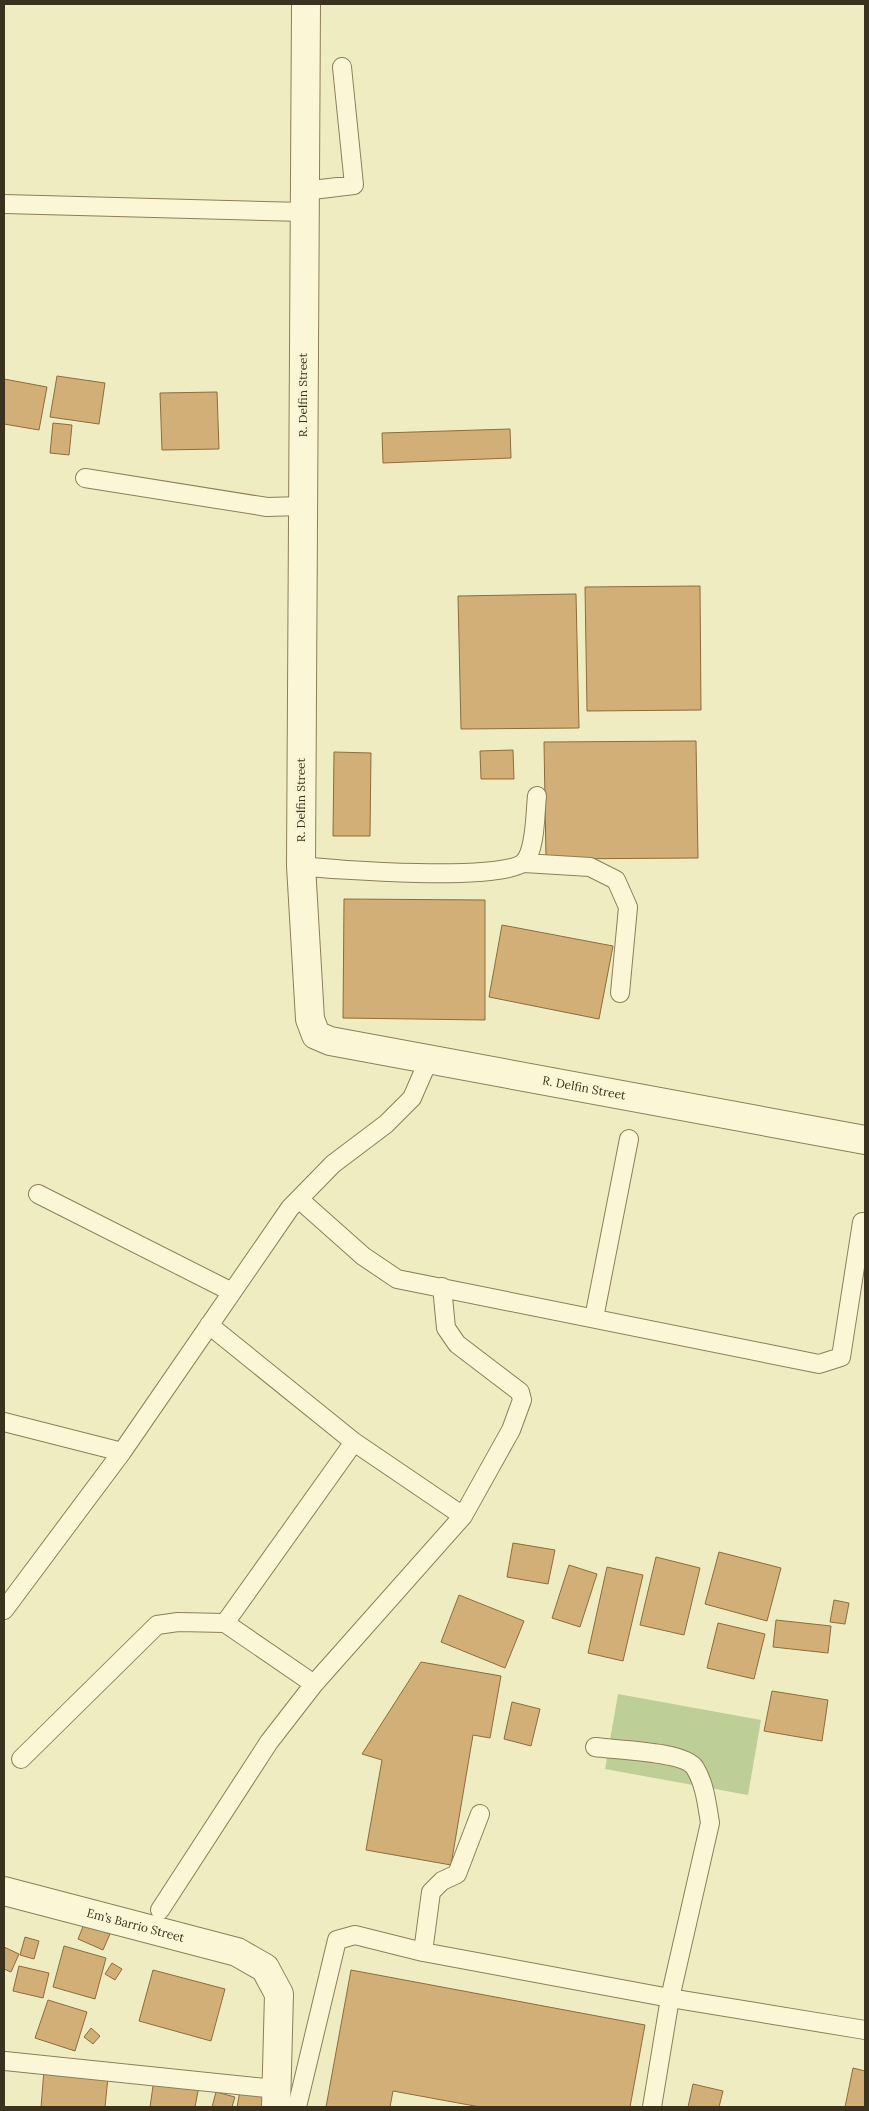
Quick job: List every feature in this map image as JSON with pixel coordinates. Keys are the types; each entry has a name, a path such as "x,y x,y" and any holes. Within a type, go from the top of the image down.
{"street":[{"name":"R. Delfin Street","path":"306,4 300,866 310,1019 316,1034 330,1042 429,1058 865,1140"},
{"name":"Em’s Barrio Street","path":"4,1891 237,1952 265,1968 279,1994 276,2098"}],"lane":[{"path":"4,204 304,201 354,186 342,67"},
{"path":"85,478 267,507 302,506"},
{"path":"300,866 330,870 484,873 512,869 524,862 531,850 537,796"},
{"path":"524,862 590,867 616,880 628,907 620,994"},
{"path":"4,1610 122,1452 290,1208 300,1200 333,1164 386,1124 412,1098 429,1058"},
{"path":"594,1318 630,1139"},
{"path":"38,1194 232,1292"},
{"path":"300,1200 363,1256 397,1279 819,1364 841,1357 862,1222"},
{"path":"160,1910 269,1742 314,1684 463,1516 511,1430 522,1400 516,1387 457,1344 446,1328 442,1287"},
{"path":"209,1325 354,1442 463,1516"},
{"path":"4,1422 122,1452"},
{"path":"225,1623 354,1442"},
{"path":"21,1759 157,1625 178,1622 225,1623 314,1684"},
{"path":"595,1747 672,1756 695,1766 706,1798 710,1823 670,1998 652,2107"},
{"path":"423,1952 431,1892 442,1881 457,1874 480,1814"},
{"path":"297,2107 337,1940 355,1935 423,1952 670,1998 865,2030"},
{"path":"5,2061 276,2098"}],"green space":[{"path":"618,1694 761,1720 748,1795 605,1769"}],"building":[{"path":"57,376 105,383 99,424 50,417"},
{"path":"4,379 47,387 39,430 4,424"},
{"path":"217,392 219,449 162,450 160,393"},
{"path":"53,423 72,425 69,455 50,453"},
{"path":"510,429 511,458 383,463 382,433"},
{"path":"700,586 701,710 587,711 585,587"},
{"path":"576,594 579,728 461,729 458,596"},
{"path":"696,741 698,858 546,859 544,742"},
{"path":"513,750 514,779 481,779 480,751"},
{"path":"334,752 371,753 370,836 333,836"},
{"path":"344,899 485,900 485,1020 343,1018"},
{"path":"502,925 613,946 599,1019 489,997"},
{"path":"513,1543 555,1550 548,1584 507,1577"},
{"path":"719,1552 781,1568 767,1621 705,1604"},
{"path":"656,1557 700,1568 684,1635 640,1625"},
{"path":"569,1565 597,1574 580,1627 552,1618"},
{"path":"607,1567 643,1575 623,1661 588,1653"},
{"path":"459,1595 524,1621 505,1668 441,1642"},
{"path":"834,1600 849,1603 845,1624 830,1622"},
{"path":"776,1620 831,1626 828,1653 773,1647"},
{"path":"718,1623 765,1634 754,1679 707,1668"},
{"path":"421,1662 501,1676 490,1738 473,1735 451,1865 366,1850 382,1760 362,1754"},
{"path":"772,1691 828,1700 822,1741 764,1731"},
{"path":"512,1702 540,1709 531,1746 504,1739"},
{"path":"84,1924 110,1934 103,1950 78,1939"},
{"path":"25,1937 39,1941 34,1959 20,1955"},
{"path":"64,1946 106,1958 95,1999 53,1987"},
{"path":"4,1947 19,1954 11,1972 4,1969"},
{"path":"112,1963 122,1969 115,1980 105,1974"},
{"path":"19,1966 49,1973 43,1998 13,1991"},
{"path":"153,1970 225,1989 211,2041 139,2021"},
{"path":"351,1970 645,2025 630,2107 480,2107 393,2091 390,2107 326,2107"},
{"path":"48,2000 87,2012 75,2051 35,2038"},
{"path":"91,2028 100,2036 93,2044 84,2037"},
{"path":"853,2068 865,2071 865,2107 845,2107"},
{"path":"44,2070 108,2077 105,2107 41,2107"},
{"path":"154,2079 199,2086 195,2107 150,2107"},
{"path":"693,2084 723,2091 719,2107 688,2107"},
{"path":"240,2091 268,2096 266,2107 237,2107"},
{"path":"216,2092 235,2097 232,2107 212,2107"}]}
